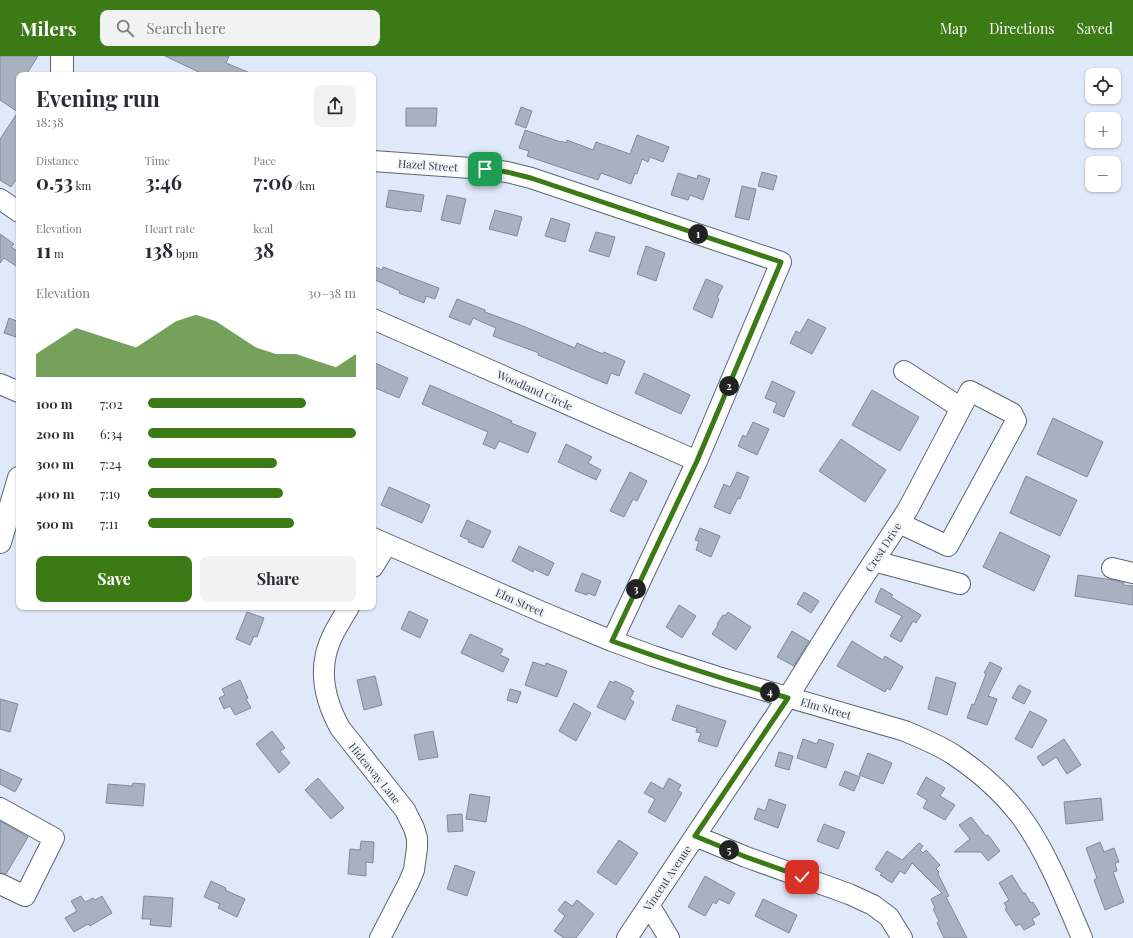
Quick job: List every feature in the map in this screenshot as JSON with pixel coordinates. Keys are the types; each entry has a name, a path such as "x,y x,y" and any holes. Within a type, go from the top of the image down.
{"main road":[{"path":"0,542 16,488"}],"street":[{"name":"Hazel Street","path":"376,161 507,172 531,178 781,262 697,461"},
{"path":"0,199 16,210"},
{"name":"Woodland Circle","path":"376,320 697,461"},
{"path":"899,523 948,546 1016,421 1012,413 966,400 904,371"},
{"path":"0,384 16,391"},
{"name":"Crest Drive","path":"788,698 844,607 908,509 966,400"},
{"path":"612,641 697,461"},
{"path":"376,556 380,541"},
{"name":"Elm Street","path":"380,541 612,641 696,670 905,731 953,754 979,773 999,791 1019,814 1036,840 1052,871 1082,938"},
{"path":"874,561 960,584"},
{"path":"1112,568 1133,573"},
{"name":"Hideaway Lane","path":"347,610 331,639 326,654 324,670 328,701 333,715 348,740 405,810 417,838 414,870 380,938"},
{"name":"Vincent Avenue","path":"627,938 788,698"},
{"path":"0,808 54,838 25,896 0,884"},
{"path":"695,836 746,857 849,894 873,905 889,917 902,938"},
{"path":"649,905 669,938"}],"building":[{"path":"0,56 38,56 28,72 16,72 16,111 0,100"},
{"path":"165,56 229,56 226,63 248,72 199,72"},
{"path":"521,107 532,111 526,128 515,124"},
{"path":"406,108 437,108 436,126 406,126"},
{"path":"16,115 16,180 11,187 0,180 0,139"},
{"path":"525,130 561,142 566,143 567,140 593,150 596,142 630,154 637,135 669,147 663,162 650,157 648,162 642,159 637,174 635,173 631,184 601,173 598,180 527,156 529,151 519,148"},
{"path":"762,172 777,176 773,190 758,186"},
{"path":"678,173 697,179 698,175 710,179 703,200 690,195 688,200 671,195"},
{"path":"742,186 756,189 749,220 735,217"},
{"path":"389,190 424,195 421,212 386,207"},
{"path":"447,195 466,199 460,224 441,220"},
{"path":"495,210 522,217 517,236 489,229"},
{"path":"551,218 570,224 565,242 545,236"},
{"path":"596,232 615,237 609,257 589,251"},
{"path":"0,234 14,244 11,247 16,250 16,266 4,258 0,263"},
{"path":"646,246 665,253 656,281 637,274"},
{"path":"376,267 382,270 383,267 439,288 435,299 426,296 424,303 399,293 400,291 376,280"},
{"path":"706,279 723,286 717,298 719,299 712,318 693,309"},
{"path":"457,299 485,310 485,312 575,348 577,343 625,361 619,376 611,373 607,384 538,355 539,353 493,336 496,328 473,318 470,325 449,317"},
{"path":"9,318 16,321 16,337 4,333"},
{"path":"808,319 826,328 812,354 790,343 796,331 800,333"},
{"path":"376,363 408,378 399,398 376,388"},
{"path":"644,373 690,395 681,414 635,393"},
{"path":"772,381 795,392 784,417 773,412 777,403 765,398"},
{"path":"430,385 512,421 511,423 536,433 528,453 499,441 495,449 483,444 488,432 422,404"},
{"path":"872,390 919,417 900,451 852,425"},
{"path":"1053,418 1103,442 1087,477 1037,454"},
{"path":"753,422 769,429 757,455 738,446 743,435 746,437"},
{"path":"841,439 886,470 865,502 819,471"},
{"path":"566,444 592,457 588,463 601,470 596,480 558,462"},
{"path":"630,472 647,481 637,501 633,499 624,517 610,511"},
{"path":"737,472 749,477 740,499 738,498 730,514 714,507 724,484 730,487"},
{"path":"1026,476 1077,500 1060,536 1010,513"},
{"path":"389,487 430,505 422,523 381,505"},
{"path":"467,520 491,531 483,548 468,542 469,540 460,536"},
{"path":"700,528 720,536 711,557 696,550 699,541 695,540"},
{"path":"1000,532 1050,556 1034,591 983,567"},
{"path":"519,546 554,563 548,576 534,569 533,572 512,561"},
{"path":"582,573 601,581 595,596 588,593 587,595 575,591"},
{"path":"1078,575 1113,580 1124,583 1123,585 1133,586 1133,605 1075,596"},
{"path":"881,588 893,595 891,597 921,615 916,623 913,621 901,642 890,636 902,616 875,602"},
{"path":"804,592 819,601 811,613 797,604"},
{"path":"679,605 696,616 682,638 666,627"},
{"path":"409,611 428,620 420,638 401,629"},
{"path":"247,612 264,618 257,637 254,636 250,645 236,639"},
{"path":"728,612 751,627 736,650 712,634 723,615 725,616"},
{"path":"792,631 809,641 794,666 777,657"},
{"path":"470,634 503,649 500,655 509,659 503,672 461,653"},
{"path":"852,641 883,660 885,656 903,667 890,690 887,688 885,692 837,666"},
{"path":"533,662 545,666 546,663 567,671 557,697 525,685"},
{"path":"990,662 1002,668 988,696 997,699 987,725 967,718 972,704 974,705 986,674 984,673"},
{"path":"375,676 382,705 364,710 357,680"},
{"path":"936,677 956,683 947,715 928,709"},
{"path":"240,680 248,698 246,699 251,708 235,715 230,706 224,709 219,698 225,695 222,689"},
{"path":"610,681 614,683 615,681 634,691 630,699 634,702 625,720 597,707"},
{"path":"1019,685 1031,691 1024,704 1012,698"},
{"path":"510,689 521,692 517,703 507,700"},
{"path":"0,699 18,704 10,732 0,729"},
{"path":"574,703 591,713 576,741 559,731"},
{"path":"677,705 726,721 717,747 698,741 701,733 696,732 697,728 672,720"},
{"path":"1030,711 1047,720 1032,748 1015,739"},
{"path":"272,731 285,748 280,751 290,763 279,773 256,744"},
{"path":"433,731 438,757 419,760 414,735"},
{"path":"803,739 817,744 819,739 834,744 826,768 797,758"},
{"path":"1064,739 1081,765 1067,774 1056,757 1043,766 1037,757"},
{"path":"779,752 793,756 789,770 775,766"},
{"path":"868,753 892,763 883,784 859,775"},
{"path":"0,769 22,779 15,792 0,784"},
{"path":"845,771 860,777 854,791 839,785"},
{"path":"926,777 945,788 940,796 955,805 945,820 923,808 927,800 917,794"},
{"path":"318,778 344,808 331,819 305,790"},
{"path":"669,778 681,785 678,790 682,793 665,822 648,812 655,799 644,793 651,782 663,789"},
{"path":"133,783 145,784 143,806 106,803 108,784 132,786"},
{"path":"470,794 490,797 486,822 466,819"},
{"path":"1101,798 1103,820 1066,824 1064,802"},
{"path":"769,799 786,805 778,828 754,819 758,808 765,811"},
{"path":"462,814 463,831 448,832 447,815"},
{"path":"971,817 986,836 988,835 1000,851 988,861 981,852 954,852 970,839 959,825"},
{"path":"0,821 28,837 6,874 0,873"},
{"path":"824,824 845,832 838,849 817,841"},
{"path":"619,840 638,853 616,885 597,872"},
{"path":"361,841 374,842 373,863 366,862 366,876 348,874 350,849 360,850"},
{"path":"1100,842 1104,852 1114,848 1119,862 1115,863 1117,871 1113,872 1124,902 1105,910 1094,880 1097,878 1086,848"},
{"path":"919,843 923,846 920,850 923,853 926,850 940,865 936,869 939,872 938,874 949,896 946,897 967,938 944,938 937,923 939,921 933,909 935,908 931,899 942,893 912,863 905,874 900,871 892,883 880,875 882,873 875,869 887,851 902,860"},
{"path":"455,865 475,872 467,896 447,889"},
{"path":"1012,875 1023,893 1025,893 1031,903 1033,902 1040,914 1032,919 1035,924 1024,930 1020,924 1016,926 1005,909 1007,908 1004,903 1009,900 999,883"},
{"path":"705,876 735,893 729,904 719,899 716,904 713,902 705,916 688,907"},
{"path":"211,881 226,888 225,890 245,899 237,917 218,908 220,904 204,897"},
{"path":"81,896 85,902 93,898 95,900 102,896 112,913 90,926 88,924 74,932 65,918 77,911 71,901"},
{"path":"144,896 173,898 171,927 150,925 151,919 142,919"},
{"path":"763,899 797,915 789,933 755,916"},
{"path":"577,900 594,914 576,938 564,938 554,931 565,916 558,910 565,901 572,906"}],"route":[{"path":"485,169 507,172 531,178 781,262 697,461 612,641 652,656 788,698 695,836 746,857 802,877"}]}
